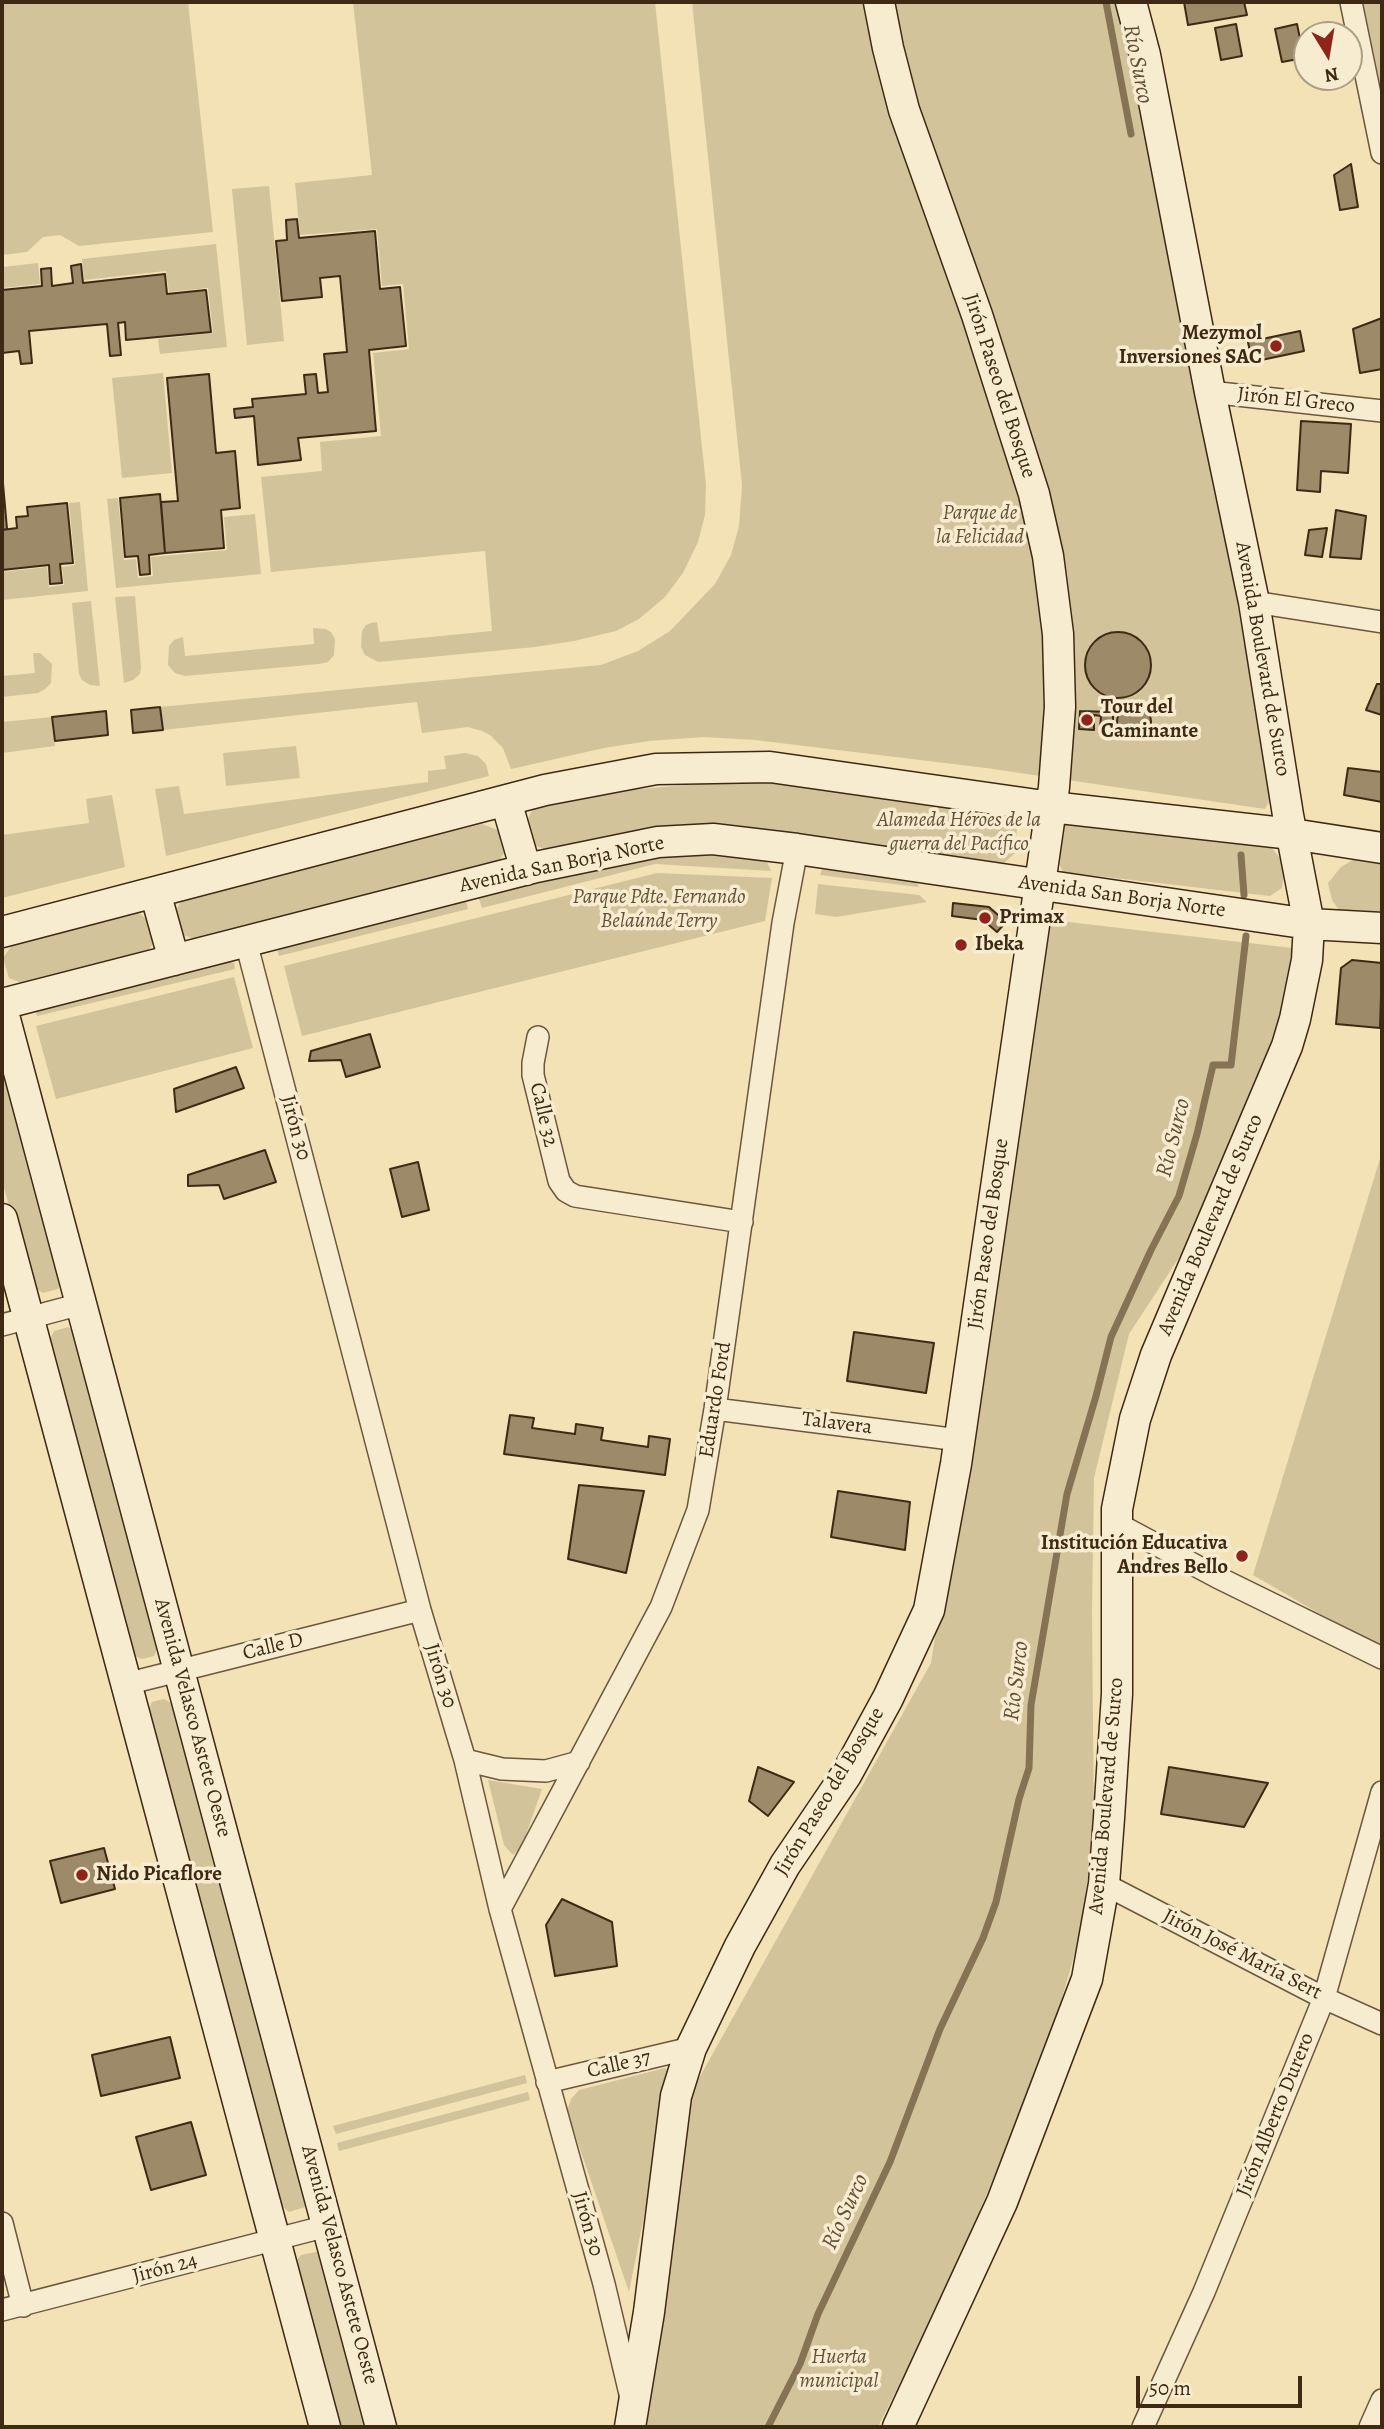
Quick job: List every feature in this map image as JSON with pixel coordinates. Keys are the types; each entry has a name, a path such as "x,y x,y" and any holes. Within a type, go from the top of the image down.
{"street":[{"name":"Jirón Paseo del Bosque","path":"632,2419 676,2096 691,2048 740,1946 785,1865 846,1775 888,1698 929,1609 951,1497 1051,807 1060,707 1058,634 1048,556 1034,494 977,316 904,110 879,2"},
{"name":"Avenida Boulevard de Surco","path":"898,2427 1002,2202 1087,1979 1104,1885 1117,1694 1116,1523 1135,1419 1156,1356 1290,1037 1307,960 1309,924 1254,602 1210,393 1145,55 1131,2"},
{"path":"1351,2 1382,153"},
{"name":"Jirón El Greco","path":"1210,393 1382,411"},
{"path":"1254,602 1382,622"},
{"path":"2,932 545,790 656,769 769,767 1051,807 1292,834 1382,848"},
{"path":"506,800 526,870"},
{"name":"Avenida San Borja Norte","path":"2,1006 526,870 658,842 713,839 1309,924 1382,928"},
{"name":"Eduardo Ford","path":"500,1909 661,1608 698,1510 715,1409 783,923 797,849"},
{"path":"155,892 174,960"},
{"name":"Jirón 30","path":"246,942 420,1610 465,1760 500,1909 604,2284 632,2419"},
{"name":"Avenida Velasco Astete Oeste","path":"2,1006 381,2427"},
{"name":"Calle 32","path":"538,1037 533,1075 559,1181 566,1191 575,1196 742,1222"},
{"path":"2,1219 15,1322 125,1684 325,2427"},
{"path":"15,1322 81,1304"},
{"name":"Talavera","path":"715,1409 959,1440"},
{"path":"1116,1523 1217,1577 1382,1658"},
{"name":"Calle D","path":"125,1684 420,1610"},
{"path":"465,1760 502,1769 545,1771 579,1762"},
{"name":"Jirón Alberto Durero","path":"1143,2427 1204,2292 1324,1998 1382,1792"},
{"name":"Jirón José María Sert","path":"1104,1885 1324,1998 1382,2024"},
{"name":"Calle 37","path":"547,2082 691,2048"},
{"path":"2,2223 12,2308"},
{"name":"Jirón 24","path":"12,2308 327,2226"},
{"path":"1370,2427 1382,2400"}],"green space":[{"path":"2,2 188,2 213,232 79,246 60,235 43,237 27,252 2,255"},
{"path":"353,2 655,2 706,485 705,515 698,542 683,573 665,597 639,619 616,631 535,647 378,662 365,655 361,647 362,631 371,623 377,622 380,642 492,631 485,551 271,572 261,477 322,471 320,442 381,436 373,353 409,349 403,284 382,286 377,229 300,235 295,183 372,175"},
{"name":"Parque de la Felicidad","path":"692,2 1120,2 1230,560 1271,798 1265,809 986,768 755,740 704,737 604,748 511,769 503,748 482,731 468,727 422,733 417,702 163,730 160,707 601,665 638,651 670,631 715,584 731,555 739,526 742,485"},
{"path":"1363,2 1382,2 1382,93"},
{"path":"269,186 284,341 247,345 232,189"},
{"path":"216,244 227,347 160,354 158,339 213,333 208,288 169,292 166,271 84,280 82,259"},
{"path":"38,263 40,284 2,288 2,267"},
{"path":"163,373 172,473 122,478 112,378"},
{"path":"118,498 124,560 136,559 138,578 153,576 151,557 227,550 224,517 255,514 261,574 116,588 107,499"},
{"path":"80,502 88,591 2,600 2,572 47,567 49,587 64,585 62,567 75,565 69,503"},
{"path":"135,596 141,667 140,674 124,683 115,597"},
{"path":"91,601 100,686 90,685 82,680 79,674 72,603"},
{"path":"313,628 326,629 335,639 334,655 328,662 185,676 175,673 168,665 169,646 174,640 183,637 185,656 314,644"},
{"path":"33,653 40,653 52,664 51,683 38,693 2,697 2,676 35,673"},
{"path":"52,717 55,746 2,753 2,722"},
{"path":"296,746 300,778 226,786 223,753"},
{"path":"465,753 478,756 486,764 489,776 166,856 155,789 179,786 184,814 428,782 428,771 446,769 444,756"},
{"name":"Alameda Héroes de la guerra del Pacífico","path":"755,779 1011,813 1017,829 1014,854 1002,865 754,830 547,850 533,845 527,820 534,807 606,792"},
{"path":"112,795 125,867 2,898 2,835 89,823 86,799"},
{"path":"1069,822 1269,845 1285,864 1282,888 1270,896 1063,872 1057,859 1060,830"},
{"path":"482,824 498,830 504,853 496,866 197,940 178,933 174,914 183,898"},
{"path":"654,849 761,856 771,871 655,864 482,908 477,893"},
{"path":"1359,856 1382,859 1382,918 1341,913 1332,900 1328,883 1341,867"},
{"path":"823,866 915,879 919,887 820,875"},
{"name":"Parque Pdte. Fernando Belaúnde Terry","path":"657,873 772,878 765,921 302,1036 284,966"},
{"path":"818,884 919,895 927,902 836,917 815,914"},
{"path":"465,897 468,909 279,956 276,945"},
{"path":"139,913 152,924 155,940 147,953 24,984 9,978 3,958 12,945"},
{"name":"Huerta municipal","path":"1051,920 1292,948 1278,1036 1197,1230 1129,1334 1094,1478 1094,1835 1079,1938 1047,2051 948,2286 878,2427 641,2427 677,2169 693,2089 931,1663 1026,1050"},
{"path":"226,961 234,963 235,969 37,1016 35,1009"},
{"path":"234,977 253,1048 56,1099 36,1026"},
{"path":"2,1044 64,1276 58,1289 43,1293 30,1285 2,1180"},
{"path":"1382,1152 1382,1650 1253,1575"},
{"path":"68,1327 79,1335 160,1643 154,1656 142,1659 127,1653 47,1345 54,1331"},
{"path":"164,1699 177,1706 308,2193 305,2207 289,2212 278,2203 147,1714 152,1702"},
{"path":"488,1780 542,1789 522,1846 513,1855 504,1845"},
{"path":"665,2068 672,2073 629,2292 567,2111 571,2099 579,2090"},
{"path":"525,2075 527,2083 336,2134 333,2126"},
{"path":"528,2092 530,2100 339,2151 337,2143"},
{"path":"316,2252 328,2256 373,2427 336,2427 292,2266 301,2255"}],"building":[{"path":"1184,2 1244,2 1247,15 1188,25"},
{"path":"1236,24 1242,56 1221,60 1215,28"},
{"path":"1293,25 1293,60 1282,62 1275,29"},
{"path":"1351,164 1358,207 1340,210 1334,175"},
{"path":"297,219 299,238 375,231 380,289 400,287 406,346 369,350 376,431 298,438 301,460 258,465 254,416 235,418 234,409 253,407 252,399 306,394 304,375 316,374 318,393 328,392 324,354 347,352 340,276 320,278 322,297 282,301 276,241 287,240 286,220"},
{"path":"81,264 83,283 165,274 167,294 206,290 211,332 126,340 125,322 118,323 121,355 110,356 107,324 29,331 32,363 21,364 19,351 2,353 2,290 42,286 41,269 51,268 52,286 73,283 71,266"},
{"path":"1382,318 1382,369 1360,373 1353,329"},
{"name":"Mezymol Inversiones SAC","path":"1300,331 1304,351 1252,362 1248,342"},
{"path":"209,374 216,453 235,451 240,508 221,510 224,548 165,553 161,502 178,501 167,378"},
{"path":"1301,421 1351,424 1348,473 1321,471 1320,492 1297,490"},
{"path":"2,472 7,529 2,530"},
{"path":"160,494 165,553 149,555 150,574 140,575 138,556 125,557 120,498"},
{"path":"67,503 73,563 60,564 62,583 50,584 49,565 2,570 2,530 17,528 16,517 28,516 27,507"},
{"path":"1336,510 1366,516 1361,559 1330,557"},
{"path":"1327,528 1322,557 1305,555 1309,530"},
{"path":"1111,632 1125,632 1137,637 1146,646 1151,665 1149,678 1142,689 1125,698 1111,698 1099,693 1090,684 1085,672 1085,658 1090,646 1099,637"},
{"path":"1377,684 1382,684 1382,715 1366,710"},
{"path":"1134,705 1146,710 1151,722 1146,734 1134,739 1122,734 1117,722 1122,710"},
{"path":"160,707 163,730 133,733 131,710"},
{"path":"106,711 108,735 55,741 52,717"},
{"path":"1080,711 1113,712 1113,730 1100,729 1101,716 1094,715 1094,730 1079,729"},
{"path":"1348,768 1382,772 1382,802 1344,795"},
{"name":"Primax","path":"953,903 989,907 1006,922 997,932 983,920 952,916"},
{"path":"1352,960 1382,963 1380,1028 1336,1024 1341,968"},
{"path":"370,1034 380,1067 346,1077 341,1060 309,1061 311,1051"},
{"path":"236,1067 244,1088 176,1112 174,1089"},
{"path":"265,1150 276,1182 224,1199 219,1185 188,1186 188,1175"},
{"path":"418,1162 429,1210 402,1217 390,1169"},
{"path":"854,1332 934,1343 926,1393 847,1381"},
{"path":"510,1415 534,1418 532,1428 575,1434 576,1424 603,1428 601,1440 648,1447 649,1436 670,1439 665,1475 504,1454"},
{"path":"579,1485 644,1491 626,1573 568,1559"},
{"path":"838,1491 910,1502 905,1550 831,1537"},
{"path":"758,1767 794,1782 768,1816 749,1801"},
{"path":"1169,1767 1268,1783 1244,1827 1161,1814"},
{"name":"Nido Picaflore","path":"104,1848 115,1889 61,1903 50,1861"},
{"path":"562,1899 612,1922 617,1966 555,1976 546,1925"},
{"path":"170,2037 180,2078 101,2096 92,2055"},
{"path":"191,2122 206,2175 151,2190 136,2137"}],"waterway":[{"name":"Río Surco","path":"1106,2 1131,134"},
{"name":"Río Surco","path":"1241,855 1244,895"},
{"name":"Río Surco","path":"768,2427 800,2364 818,2314 890,2162 940,2029 983,1938 996,1902 1019,1799 1029,1768 1031,1705 1067,1494 1111,1337 1179,1196 1213,1065 1231,1065 1246,936"}],"place":[{"name":"Mezymol Inversiones SAC","path":"1276,346"},
{"name":"Tour del Caminante","path":"1087,720"},
{"name":"Primax","path":"985,918"},
{"name":"Ibeka","path":"961,945"},
{"name":"Institución Educativa Andres Bello","path":"1242,1556"},
{"name":"Nido Picaflore","path":"82,1875"}]}
